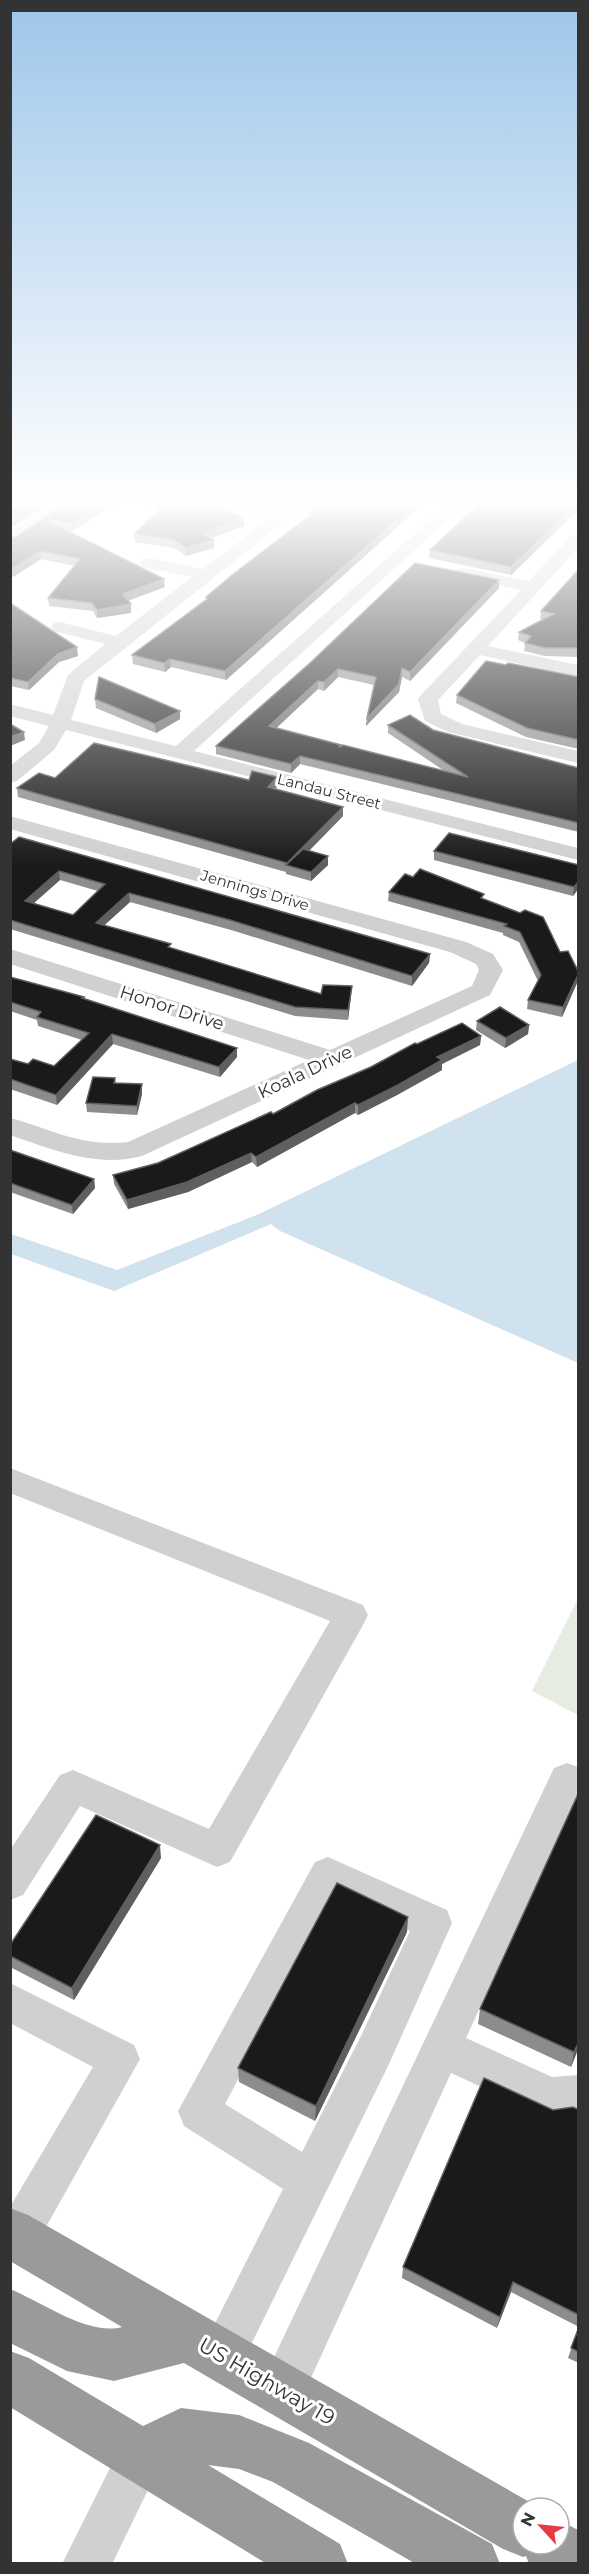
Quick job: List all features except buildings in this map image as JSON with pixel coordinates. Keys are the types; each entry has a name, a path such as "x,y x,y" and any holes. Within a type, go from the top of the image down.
{"highway":[{"name":"US Highway 19","path":"14,2235 511,2522"},
{"path":"10,2315 67,2345 114,2355 205,2345"},
{"path":"10,2377 320,2564"},
{"path":"141,2457 181,2435 238,2442 290,2462 472,2564"}],"street":[{"path":"10,777 46,746 60,723 75,679 141,625"},
{"path":"180,753 322,625"},
{"path":"497,625 428,699 432,717 454,728 579,757"},
{"path":"60,627 119,642"},
{"path":"474,648 579,671"},
{"name":"Landau Street","path":"10,710 579,854"},
{"name":"Jennings Drive","path":"10,822 458,947 485,959 491,970"},
{"name":"Honor Drive","path":"10,956 333,1059"},
{"name":"Koala Drive","path":"10,1126 74,1148 104,1153 133,1150 482,990 491,970"},
{"path":"10,1480 351,1615 218,1850 73,1786 10,1883"},
{"path":"282,2390 567,1779 579,1784"},
{"path":"205,2345 308,2180 375,2050 433,1923 328,1874 199,2111 308,2180"},
{"path":"10,2002 120,2059 14,2235"},
{"path":"442,2048 552,2098 579,2095"},
{"path":"86,2564 141,2457"}],"shaded area":[{"path":"578,1599 578,1715 532,1691"}],"water":[{"path":"578,1060 578,1363 280,1231 271,1224 114,1291 11,1254 11,1234 117,1270 259,1214"}]}
